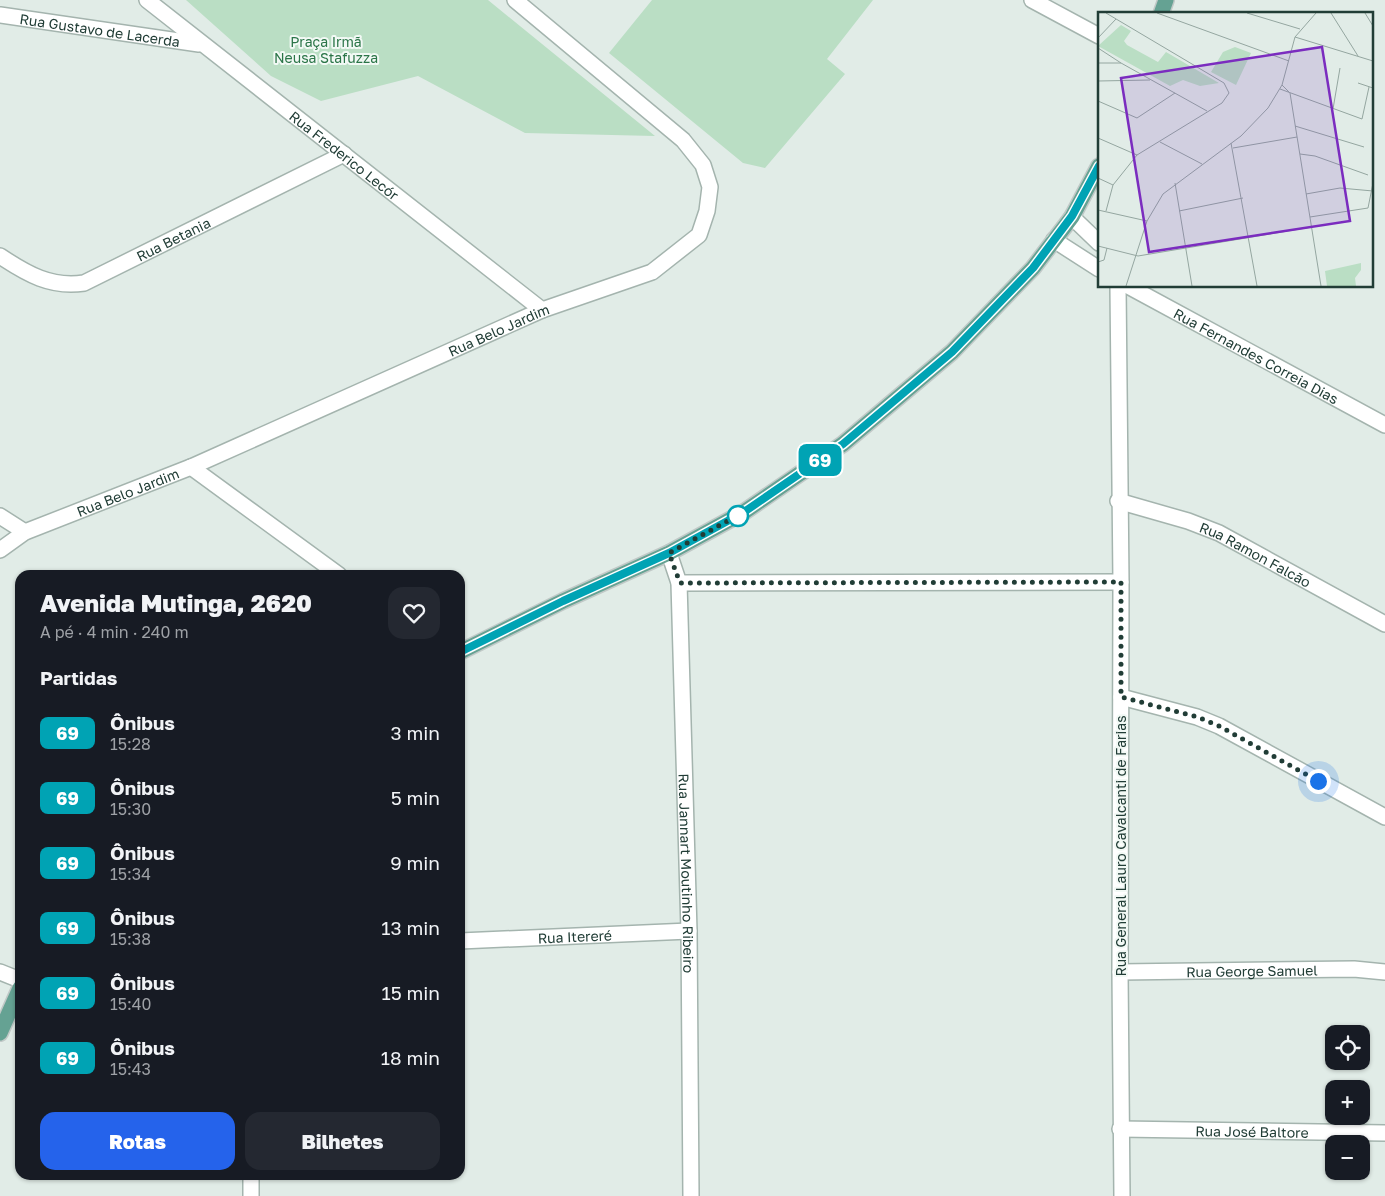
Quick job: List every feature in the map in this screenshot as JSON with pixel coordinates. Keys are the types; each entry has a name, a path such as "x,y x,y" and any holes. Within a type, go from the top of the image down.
{"main road":[{"path":"1162,12 1166,0"},
{"path":"465,650 563,601 669,553 744,512 843,444 952,352 1033,268 1072,216 1098,168"},
{"path":"0,1034 15,1000"}],"street":[{"name":"Rua Frederico Lecór","path":"147,0 200,44 344,154 542,310"},
{"name":"Rua Belo Jardim","path":"0,550 25,532 192,467 542,310 652,272 699,235 707,211 710,187 703,165 683,140 515,0"},
{"path":"1032,0 1098,35"},
{"name":"Rua Gustavo de Lacerda","path":"0,15 200,44"},
{"name":"Rua Betania","path":"0,256 47,282 67,286 84,283 344,154"},
{"path":"1072,216 1098,242"},
{"path":"1054,240 1098,268"},
{"name":"Rua General Lauro Cavalcanti de Farias","path":"1118,288 1118,501 1121,582 1120,1129 1122,1196"},
{"name":"Rua Fernandes Correia Dias","path":"1132,288 1385,425"},
{"path":"192,467 332,570"},
{"name":"Rua Ramon Falcão","path":"1118,501 1188,521 1219,533 1385,624"},
{"path":"0,516 25,532"},
{"name":"Rua Jannart Moutinho Ribeiro","path":"669,553 680,583 689,932 691,1196"},
{"path":"680,583 1121,582"},
{"path":"1121,697 1198,717 1219,726 1385,818"},
{"name":"Rua Itereré","path":"465,942 689,932"},
{"name":"Rua George Samuel","path":"1120,972 1354,968 1385,972"},
{"path":"0,972 15,978"},
{"name":"Rua José Baltore","path":"1120,1129 1385,1132"},
{"path":"250,1180 251,1196"}],"green space":[{"name":"Praça Irmã Neusa Stafuzza","path":"186,0 488,0 655,136 525,133 418,76 321,101 271,76"},
{"path":"652,0 873,0 827,59 845,74 765,168 743,163 609,53"}],"bus line":[{"name":"69","path":"465,650 563,601 669,553 744,512 843,444 952,352 1033,268 1072,216 1098,168"}],"route":[{"path":"738,516 744,512 669,553 680,583 1121,582 1121,697 1198,717 1219,726 1318,781"}]}
